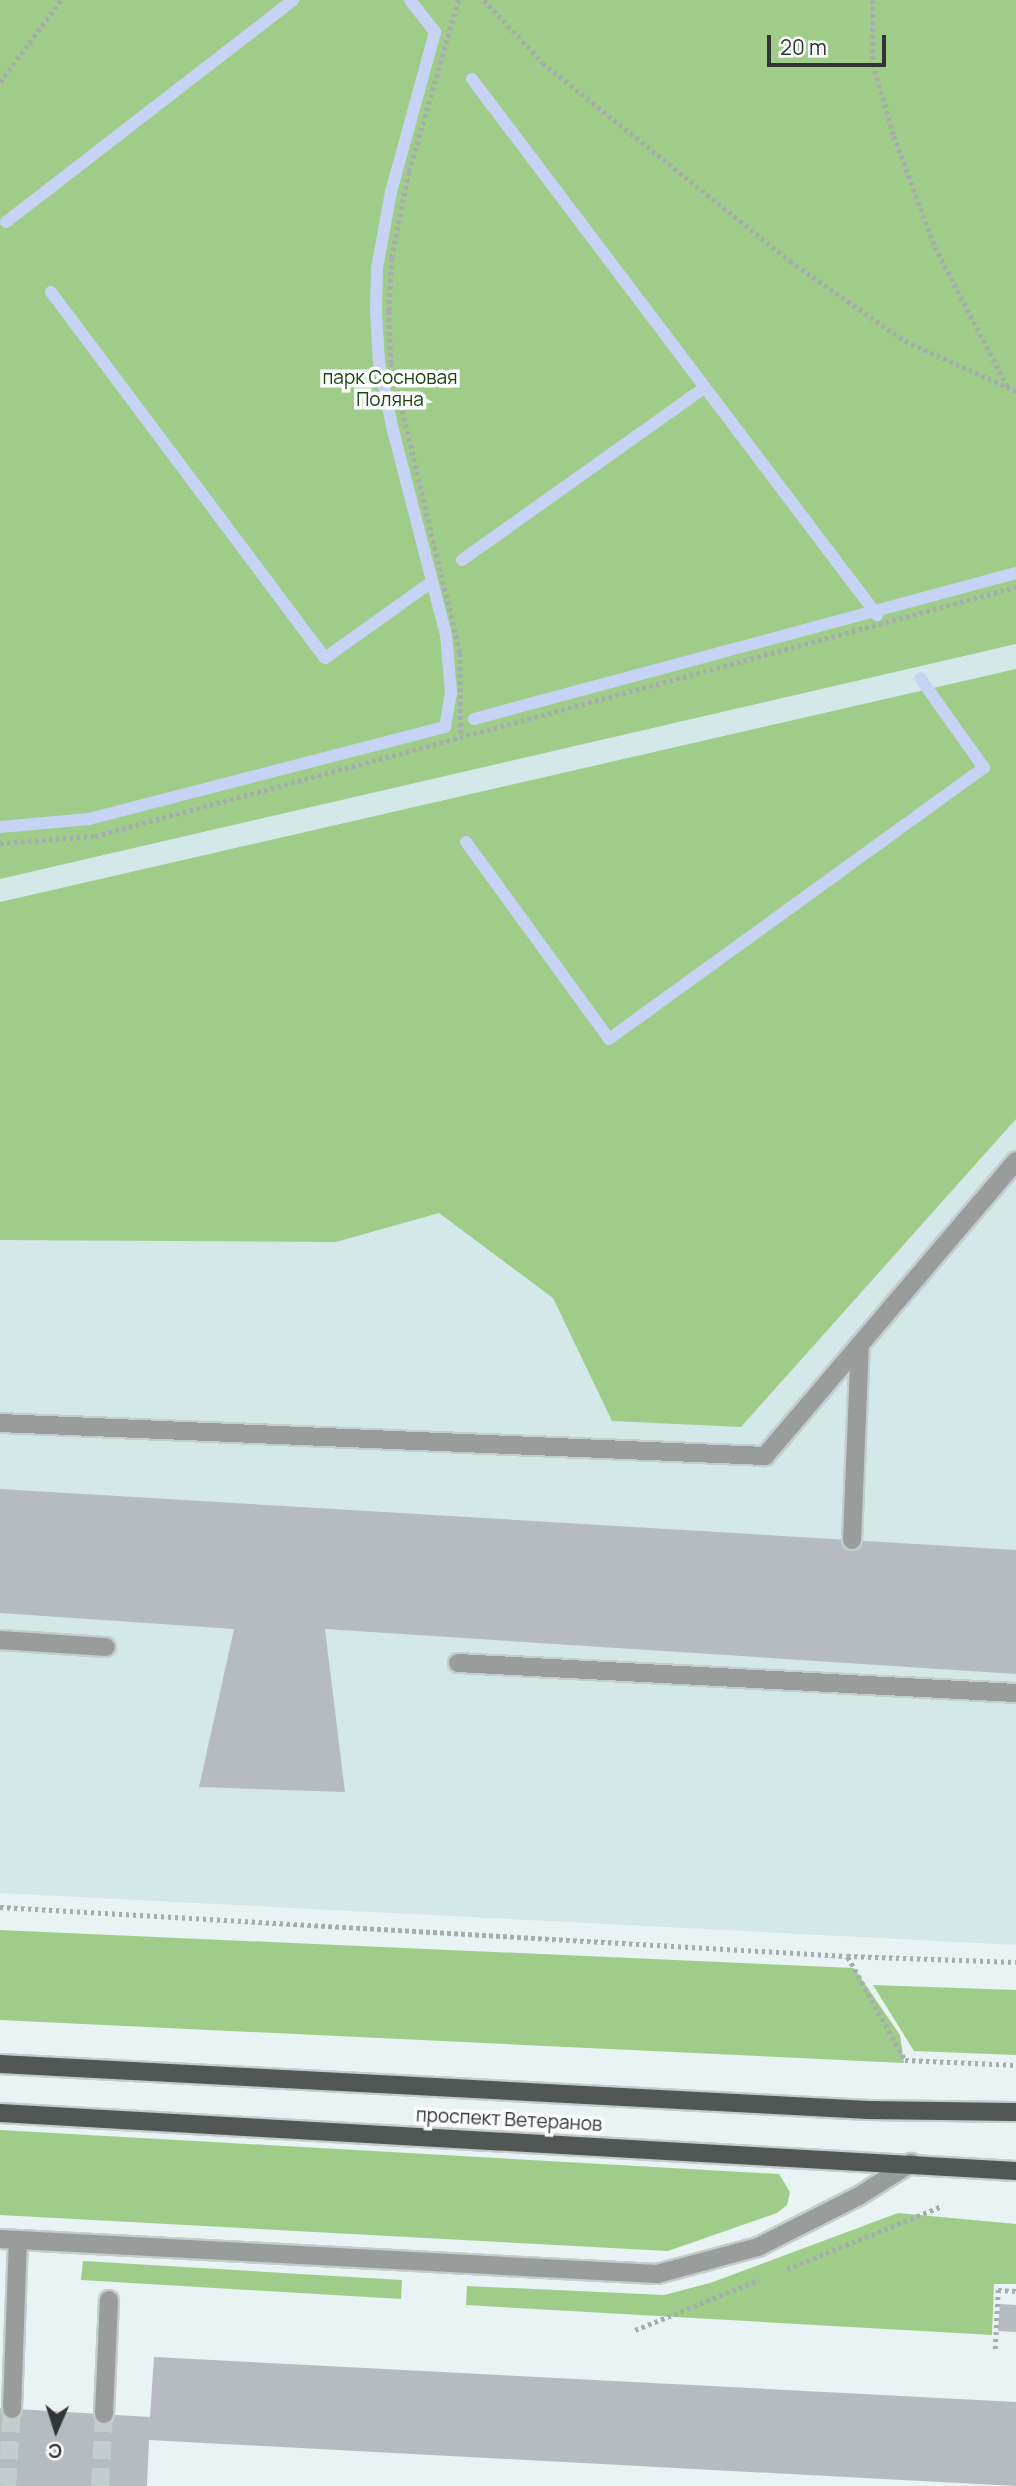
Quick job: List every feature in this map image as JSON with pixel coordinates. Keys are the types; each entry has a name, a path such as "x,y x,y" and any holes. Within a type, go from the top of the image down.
{"main road":[{"name":"проспект Ветеранов","path":"0,2064 869,2110 1016,2112"},
{"name":"проспект Ветеранов","path":"0,2113 1016,2171"}],"street":[{"path":"0,1423 765,1456 1016,1161"},
{"path":"852,1540 860,1344"},
{"path":"0,1640 106,1647"},
{"path":"458,1663 1016,1693"},
{"path":"12,2409 9,2239 657,2274 758,2247 859,2196 911,2163"},
{"path":"104,2414 109,2300"}],"path":[{"path":"0,82 61,0"},
{"path":"458,0 409,172 393,258 389,311 391,363 432,550 460,653 461,734"},
{"path":"484,0 543,63 790,261 905,341 1016,391"},
{"path":"873,0 873,64 894,136 935,247 1008,387"},
{"path":"0,843 95,836 461,734 1016,587"},
{"path":"0,1908 847,1956 1016,1962"},
{"path":"847,1956 905,2060 1016,2065"},
{"path":"995,2349 998,2290 1016,2291"}],"shaded area":[{"path":"1016,609 1016,1945 0,1893 0,876"}],"green space":[{"name":"парк Сосновая Поляна","path":"0,0 1016,0 1016,644 0,879"},
{"path":"1016,669 1016,1119 741,1427 612,1421 553,1298 439,1213 336,1242 0,1240 0,902"},
{"path":"0,1930 854,1968 900,2035 904,2063 0,2020"},
{"path":"873,1985 1016,1990 1016,2055 914,2051"},
{"path":"0,2130 779,2174 790,2192 787,2205 777,2213 668,2251 0,2215"},
{"path":"898,2213 1016,2224 1016,2284 994,2284 992,2335 466,2305 467,2286 664,2295 710,2283"},
{"path":"83,2261 402,2280 401,2299 81,2280"}],"building":[{"path":"0,1489 1016,1550 1016,1674 325,1629 345,1792 199,1787 234,1629 0,1613"},
{"path":"1000,2304 1016,2305 1016,2332 998,2331"},
{"path":"154,2357 1016,2402 1016,2486 149,2440 147,2486 0,2486 0,2408 150,2417"}],"waterway":[{"path":"6,222 293,0"},
{"path":"0,827 89,819 445,727 451,692 446,635 392,426 379,362 376,312 377,268 391,192 435,32 410,0"},
{"path":"472,79 877,615"},
{"path":"51,292 325,658 430,583"},
{"path":"462,560 705,387"},
{"path":"474,719 1016,573"},
{"path":"466,842 609,1039 984,768 920,678"}],"tunnel":[{"path":"7,2486 12,2409"},
{"path":"100,2486 104,2414"}]}
